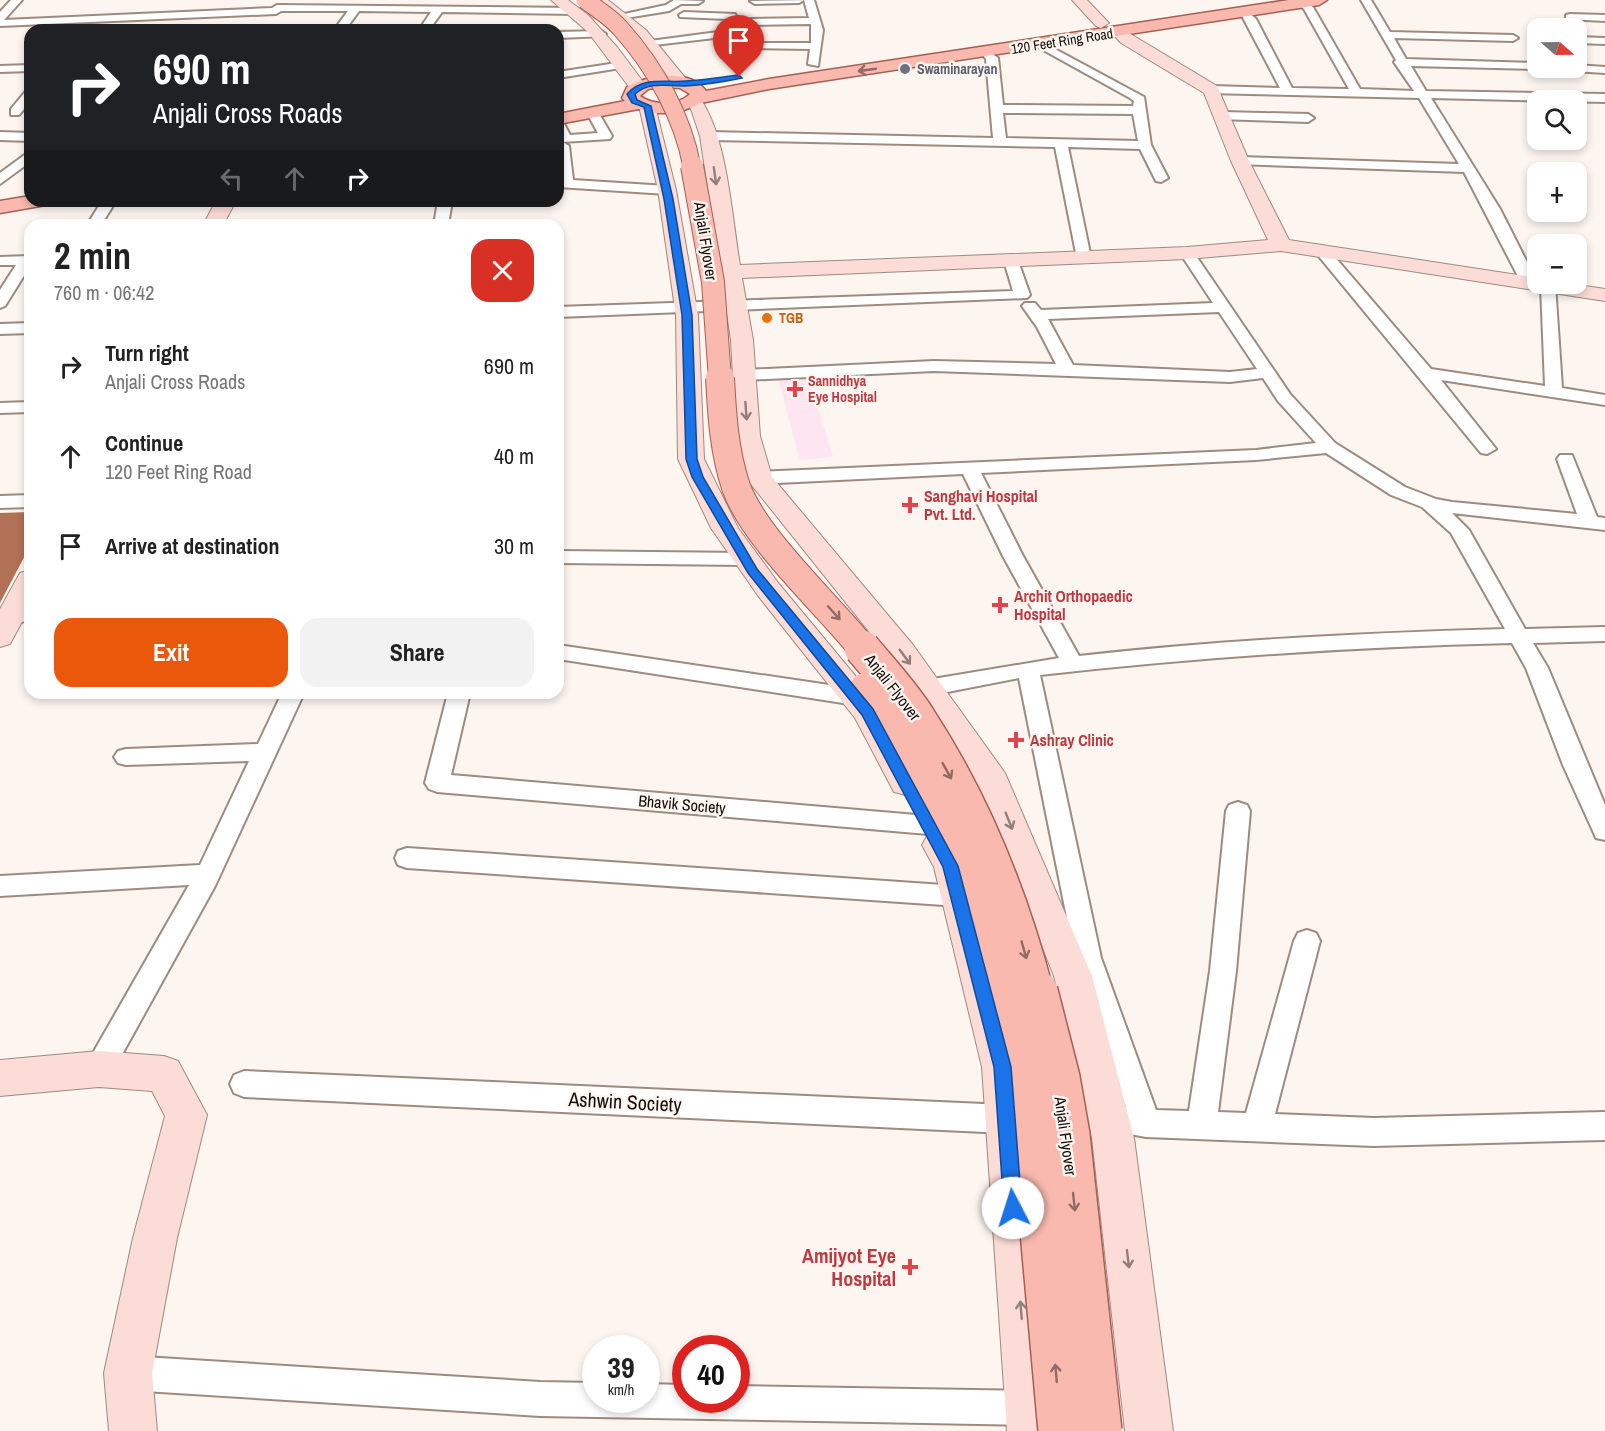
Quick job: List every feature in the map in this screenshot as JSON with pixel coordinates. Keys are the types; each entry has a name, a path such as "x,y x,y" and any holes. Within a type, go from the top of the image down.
{"main road":[{"name":"120 Feet Ring Road","path":"689,91 814,64 1101,23 1319,0"},
{"name":"Anjali Flyover","path":"577,4 597,17 642,76 662,112 674,152 700,312 703,446 716,492 742,539 822,632 896,727 980,895 1034,1132 1061,1431"},
{"name":"Anjali Flyover","path":"577,4 620,27 646,61 675,110 689,149 713,282 724,444 737,489 763,534 843,624 919,719 972,816 1005,892 1024,948 1064,1112 1099,1431"},
{"name":"120 Feet Ring Road","path":"689,91 770,84 987,53 1119,32 1247,6"},
{"path":"564,105 639,98 677,106 689,91 661,82 639,98 564,120"},
{"path":"0,194 24,191"},
{"path":"0,207 24,203"}],"street":[{"path":"0,18 17,0"},
{"path":"176,24 190,0"},
{"path":"128,1373 540,1399 1030,1419 1002,1067 951,866 868,712 745,560 698,477 691,459 686,308 667,190 639,98 623,65 577,4 558,0"},
{"path":"599,0 650,44 668,55 699,109 710,136 729,272 742,340 748,436 759,478 902,652 993,782 1073,976 1127,1121"},
{"path":"754,1 798,0"},
{"path":"1080,0 1101,23"},
{"path":"1366,0 1400,62 1444,127 1466,168 1527,266"},
{"path":"620,16 669,8 681,1 706,1"},
{"path":"1300,3 1308,8 1356,93"},
{"path":"0,23 181,15 278,6 359,4 438,9 577,4"},
{"path":"344,24 359,4"},
{"path":"87,24 102,6"},
{"path":"271,24 278,6"},
{"path":"1247,6 1251,19 1288,91"},
{"path":"428,24 438,9"},
{"path":"750,17 812,11 817,40 814,64"},
{"path":"650,44 740,32 730,16 684,15"},
{"path":"1570,17 1605,18"},
{"path":"1119,32 1126,40 1211,90 1605,98"},
{"path":"564,34 601,34"},
{"path":"755,34 817,40"},
{"path":"1385,35 1513,38"},
{"path":"758,46 817,40"},
{"path":"1587,40 1605,41"},
{"path":"1040,44 1140,100 1138,110 1145,145 1161,178"},
{"path":"987,53 992,57 1000,142"},
{"path":"1400,62 1527,66"},
{"path":"564,74 623,65"},
{"path":"0,69 24,68"},
{"path":"1587,68 1605,69"},
{"path":"1211,90 1240,161 1281,245"},
{"path":"15,112 24,101"},
{"path":"997,109 1138,110"},
{"path":"564,134 566,139 606,136 593,113"},
{"path":"1222,116 1308,118"},
{"path":"0,136 24,138"},
{"path":"710,136 1145,145"},
{"path":"1061,143 1084,258"},
{"path":"0,180 24,160"},
{"path":"1240,161 1466,168"},
{"path":"564,184 667,190"},
{"path":"729,272 1187,254 1281,245 1527,282"},
{"path":"1322,251 1487,449"},
{"path":"1187,254 1284,397 1329,447 1398,491 1428,503 1459,510 1494,510 1597,522"},
{"path":"0,261 24,260"},
{"path":"1011,261 1022,295 1037,315 1067,370"},
{"path":"0,303 24,266"},
{"path":"1587,292 1605,295"},
{"path":"1540,294 1554,392"},
{"path":"564,312 1022,295"},
{"path":"1037,315 1222,307"},
{"path":"0,329 24,328"},
{"path":"744,375 934,366 1230,377 1267,373"},
{"path":"1426,373 1605,400"},
{"path":"0,408 24,407"},
{"path":"759,478 1256,455 1329,447"},
{"path":"1566,459 1597,522"},
{"path":"970,468 1012,556 1072,662"},
{"path":"0,502 24,501"},
{"path":"1428,503 1459,530 1520,635 1537,668 1575,765 1605,831"},
{"path":"564,557 745,560"},
{"path":"10,620 24,591"},
{"path":"564,653 856,697 927,688 1072,662 1177,652 1279,648 1363,640 1605,634"},
{"path":"1028,669 1088,958 1127,1121"},
{"path":"99,1069 208,874 290,699"},
{"name":"Bhavik Society","path":"458,699 437,783 928,825"},
{"path":"126,757 266,752"},
{"path":"1202,1125 1223,971 1238,811"},
{"path":"407,858 958,896"},
{"path":"0,886 208,874"},
{"path":"1257,1125 1307,941"},
{"path":"0,1078 99,1069 164,1074 186,1115 155,1238 128,1373 133,1431"},
{"name":"Ashwin Society","path":"244,1084 1006,1119"},
{"path":"1006,1119 1257,1125 1374,1132 1605,1126"},
{"path":"1127,1121 1113,1138 1149,1431"}],"shaded area":[{"path":"808,376 833,457 800,460 778,378"}],"building":[{"path":"24,512 24,557 0,603 0,513"}],"place":[{"name":"Swaminarayan","path":"905,69"},
{"name":"TGB","path":"767,318"},
{"name":"Sannidhya Eye Hospital","path":"795,389"},
{"name":"Sanghavi Hospital Pvt. Ltd.","path":"910,505"},
{"name":"Archit Orthopaedic Hospital","path":"1000,605"},
{"name":"Ashray Clinic","path":"1016,740"},
{"name":"Amijyot Eye Hospital","path":"910,1267"}],"route":[{"path":"739,77 685,83 654,83 638,87 631,94 634,101 647,106 668,199 687,315 691,459 698,477 745,560 868,712 951,866 1002,1067 1013,1208"}]}
